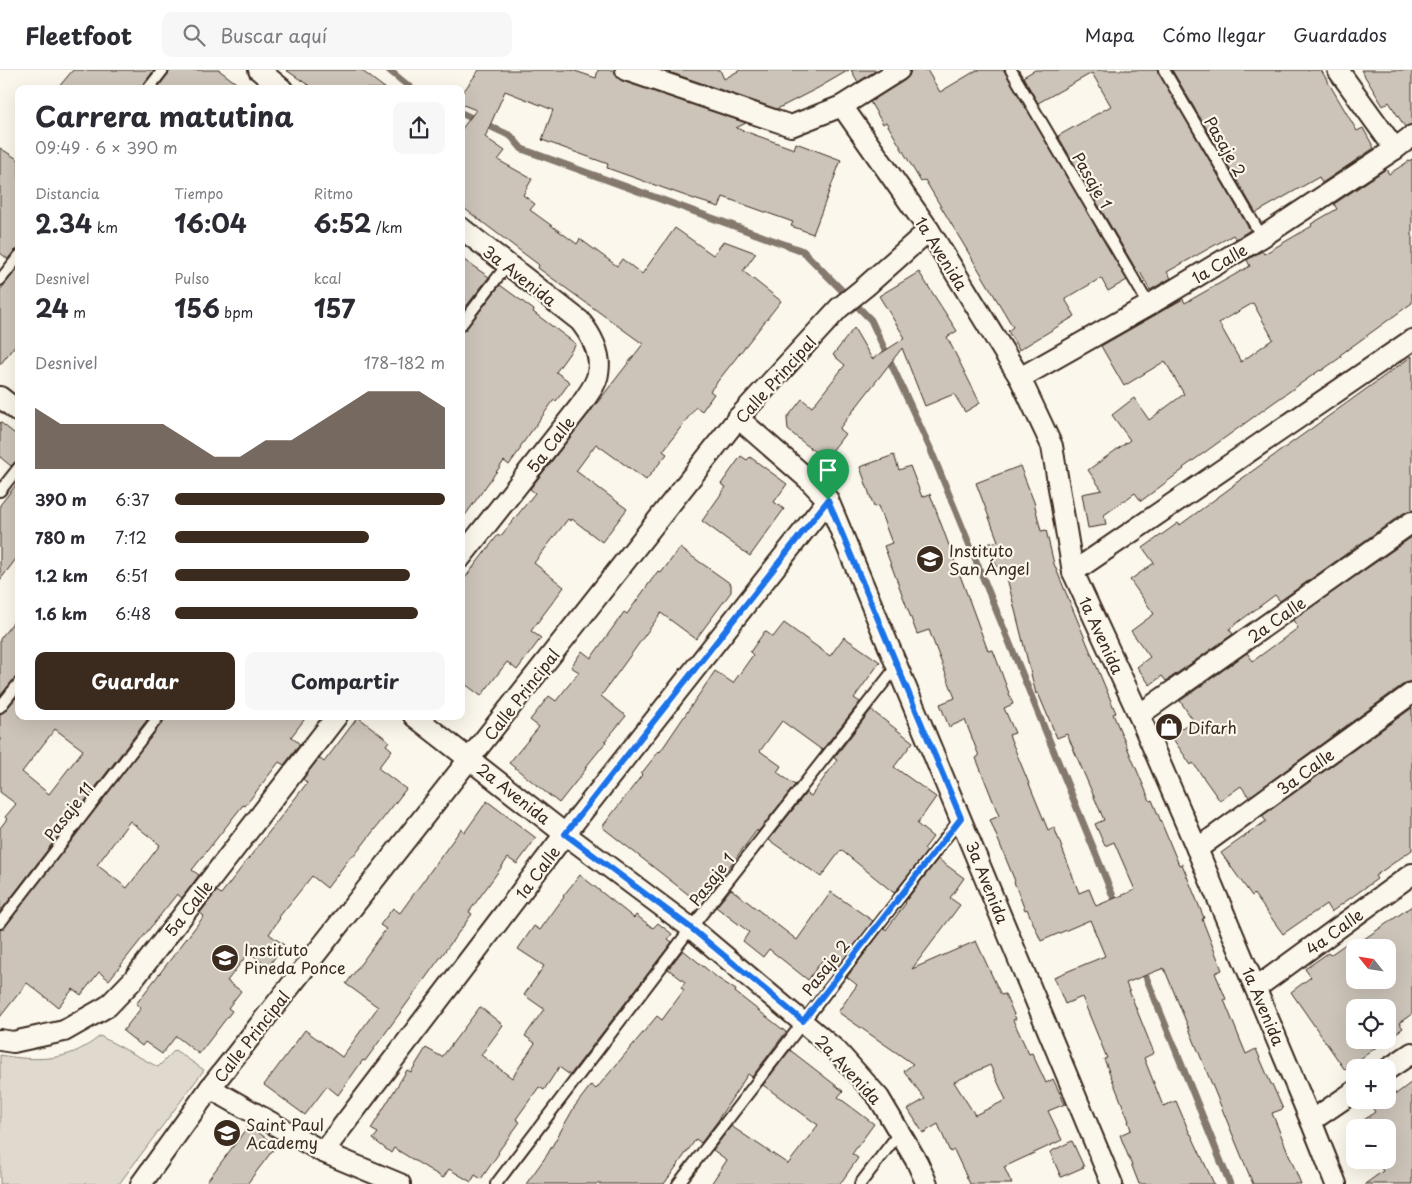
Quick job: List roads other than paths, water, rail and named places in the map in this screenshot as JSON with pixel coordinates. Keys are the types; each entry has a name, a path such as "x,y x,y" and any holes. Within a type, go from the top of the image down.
{"street":[{"path":"259,70 277,85"},
{"path":"626,70 791,126 842,106 899,70"},
{"path":"1338,70 1395,149"},
{"name":"1a Avenida","path":"842,106 929,230 1020,378 1052,446 1073,572 1139,715 1197,849 1336,1184"},
{"name":"1a Calle","path":"1020,378 1149,305 1262,237 1412,136"},
{"name":"Calle Principal","path":"141,1184 210,1088 738,418 839,308 929,230"},
{"name":"3a Avenida","path":"465,231 580,321"},
{"name":"5a Calle","path":"465,552 581,405 592,388 598,374 598,356 593,342 580,321"},
{"path":"1073,572 1412,340"},
{"path":"0,397 15,409"},
{"name":"3a Avenida","path":"738,418 809,480 828,500 1112,1184"},
{"name":"1a Calle","path":"322,1152 565,834 828,500"},
{"name":"2a Calle","path":"1139,715 1412,522"},
{"name":"3a Calle","path":"1197,849 1412,693"},
{"name":"5a Calle","path":"0,1040 13,1042 64,1031 108,1006 133,980 334,720"},
{"name":"2a Avenida","path":"419,720 565,834 691,928 837,1051 879,1098 928,1184"},
{"name":"4a Calle","path":"1256,988 1412,874"},
{"path":"1396,1064 1412,1053"},
{"path":"210,1088 322,1152 400,1184"},
{"path":"1311,1121 1346,1097"}],"lane":[{"path":"151,85 163,70"},
{"name":"Pasaje 1","path":"1011,70 1149,305"},
{"name":"Pasaje 2","path":"1164,70 1262,237"},
{"path":"0,280 15,261"},
{"path":"465,320 507,265"},
{"path":"0,491 15,472"},
{"name":"Pasaje 1","path":"496,1184 691,928 898,666"},
{"path":"0,707 15,688"},
{"name":"Pasaje 11","path":"0,923 157,720"},
{"name":"Pasaje 2","path":"678,1184 961,818"},
{"path":"860,1184 900,1132"}],"waterway":[{"path":"389,70 407,85"},
{"path":"465,115 511,136 522,149 803,251 871,320 930,448 1117,906"},
{"path":"1142,967 1230,1184"}],"place":[{"name":"Instituto San Ángel","path":"930,559"},
{"name":"Difarh","path":"1169,727"},
{"name":"Instituto Pineda Ponce","path":"225,958"},
{"name":"Saint Paul Academy","path":"227,1133"}]}
